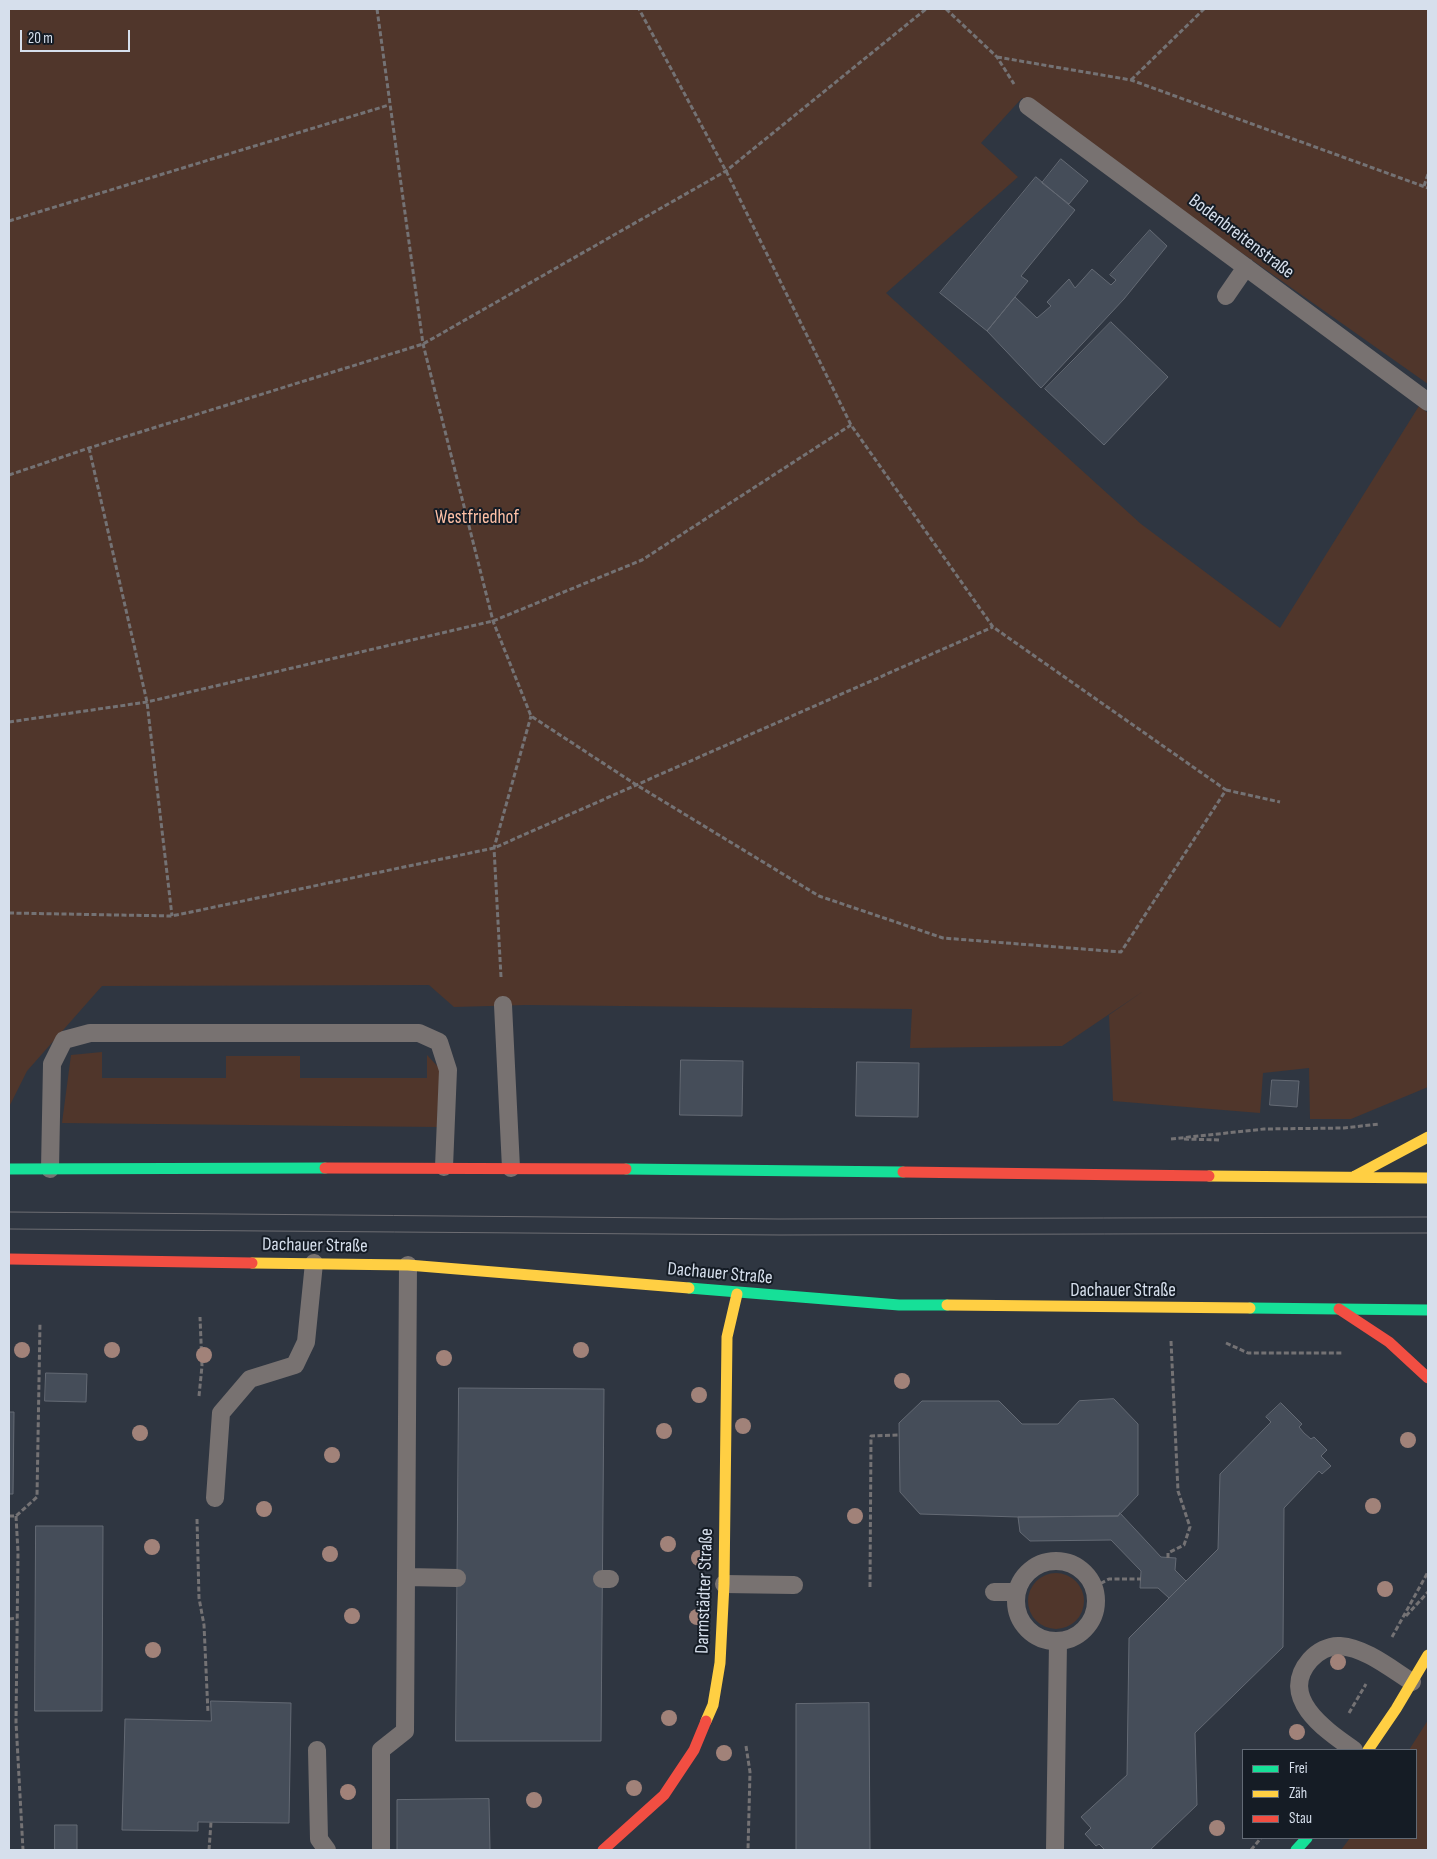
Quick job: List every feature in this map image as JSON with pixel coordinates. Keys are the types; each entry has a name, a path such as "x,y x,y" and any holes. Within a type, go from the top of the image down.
{"main road":[{"path":"1350,1178 1428,1137"},
{"path":"9,1169 511,1168 1428,1178"},
{"name":"Dachauer Straße","path":"9,1259 408,1265 737,1294 899,1305 1428,1310"},
{"name":"Darmstädter Straße","path":"603,1850 664,1795 694,1750 714,1705 720,1663 724,1584 727,1337 737,1294"},
{"path":"1339,1309 1390,1342 1428,1378"},
{"path":"1369,1749 1428,1655"},
{"path":"1296,1850 1306,1839"}],"lane":[{"name":"Bodenbreitenstraße","path":"1028,106 1428,402"},
{"path":"1226,296 1246,267"},
{"path":"503,1005 511,1168"},
{"path":"50,1169 52,1064 64,1040 90,1033 419,1033 439,1042 448,1070 444,1168"},
{"path":"214,1498 221,1413 250,1380 295,1365 306,1342 314,1263"},
{"path":"381,1850 380,1750 405,1731 408,1265"},
{"path":"1053,1560 1066,1561 1078,1567 1088,1576 1094,1587 1096,1599 1095,1612 1090,1623 1070,1639 1058,1642 1034,1636 1024,1628 1018,1617 1015,1605 1016,1592 1020,1580 1029,1570 1040,1563 1053,1560"},
{"path":"407,1577 457,1578"},
{"path":"724,1584 794,1585"},
{"path":"994,1592 1016,1592"},
{"path":"1054,1850 1058,1642"},
{"path":"1353,1749 1312,1717 1304,1706 1300,1687 1301,1677 1310,1660 1319,1652 1340,1646 1360,1651 1412,1682"},
{"path":"317,1750 319,1839 327,1850"}],"path":[{"path":"377,9 423,344 494,620 531,716 635,784 819,896 943,938 1121,952 1226,790"},
{"path":"639,9 726,171 851,424 993,627 1226,790 1280,802"},
{"path":"9,476 89,448 423,344 726,171 926,9"},
{"path":"946,9 997,57 1131,80 1428,188"},
{"path":"1131,80 1204,9"},
{"path":"9,221 389,105"},
{"path":"1424,186 1428,174"},
{"path":"9,722 147,702 494,620 642,560 851,424"},
{"path":"89,448 147,702 172,916"},
{"path":"9,913 172,916 494,848 993,627"},
{"path":"503,1005 494,848 531,716"},
{"path":"1171,1139 1264,1129 1344,1128 1382,1123"},
{"path":"9,1516 16,1516 37,1496 40,1323"},
{"path":"1168,1558 1168,1553 1184,1545 1190,1527 1178,1491 1171,1341"},
{"path":"1221,1341 1248,1353 1343,1353 1352,1356"},
{"path":"870,1587 871,1436 899,1435"},
{"path":"16,1516 18,1552 16,1722 24,1850"},
{"path":"1428,1572 1402,1620 1428,1592"},
{"path":"1094,1587 1109,1579 1141,1579"},
{"path":"9,1619 17,1618"},
{"path":"746,1746 750,1772 748,1850"},
{"path":"209,1850 211,1822"},
{"path":"1251,1850 1260,1839"}],"green space":[{"name":"Westfriedhof","path":"9,9 1428,9 1428,384 1022,98 981,143 1018,177 886,293 1141,524 1280,628 1419,406 1428,413 1428,1087 1351,1119 1310,1119 1309,1068 1263,1073 1260,1113 1113,1101 1109,1015 1145,990 1062,1046 910,1048 912,1009 526,1005 454,1007 429,985 102,986 27,1071 9,1107"},
{"path":"102,1052 102,1078 226,1078 226,1056 300,1056 300,1078 427,1078 427,1055 440,1069 437,1127 62,1123 71,1055"},
{"path":"1056,1573 1071,1578 1079,1586 1084,1601 1079,1616 1071,1624 1056,1629 1041,1624 1033,1616 1028,1601 1033,1586 1041,1578"},
{"path":"1428,1720 1428,1850 1341,1850 1349,1839 1417,1839 1417,1749 1410,1749"}],"building":[{"path":"1061,159 1088,181 1069,204 1042,183"},
{"path":"1036,177 1075,210 1021,276 1028,281 987,331 940,293"},
{"path":"1150,230 1167,246 1124,299 1041,388 987,331 1015,297 1037,318 1051,306 1047,302 1069,279 1075,288 1092,269 1111,285 1116,280 1110,275"},
{"path":"1111,322 1168,377 1104,445 1045,389"},
{"path":"681,1060 743,1061 742,1116 680,1115"},
{"path":"857,1062 919,1063 918,1117 856,1116"},
{"path":"1272,1080 1299,1081 1297,1107 1270,1105"},
{"path":"46,1373 87,1374 86,1402 45,1401"},
{"path":"459,1388 604,1389 601,1741 456,1741"},
{"path":"1114,1399 1138,1424 1138,1495 1118,1516 1018,1517 920,1514 900,1492 899,1423 922,1401 999,1401 1022,1424 1058,1424 1079,1401"},
{"path":"1281,1403 1302,1424 1299,1427 1304,1433 1311,1439 1314,1437 1327,1450 1321,1456 1331,1466 1322,1474 1319,1471 1284,1508 1283,1647 1195,1733 1197,1805 1150,1850 1105,1850 1099,1844 1096,1846 1085,1834 1091,1828 1081,1817 1127,1775 1129,1638 1218,1549 1220,1474 1271,1422 1266,1417"},
{"path":"9,1412 14,1412 13,1494 9,1494"},
{"path":"1120,1513 1161,1557 1176,1558 1175,1570 1186,1581 1169,1598 1158,1588 1140,1588 1141,1571 1111,1540 1030,1541 1020,1532 1018,1517 1118,1516"},
{"path":"36,1526 103,1526 102,1711 35,1711"},
{"path":"211,1701 291,1703 289,1823 198,1822 198,1831 122,1830 125,1719 211,1721"},
{"path":"869,1703 870,1850 796,1850 796,1704"},
{"path":"489,1799 490,1850 397,1850 397,1800"},
{"path":"55,1825 77,1825 77,1850 55,1850"}],"tram line":[{"path":"9,1212 778,1219 1428,1217"},
{"path":"9,1229 780,1235 1428,1233"}],"traffic: fast":[{"path":"9,1169 325,1168"},
{"path":"626,1169 903,1172"},
{"path":"689,1288 899,1305 947,1305"},
{"path":"1250,1308 1428,1310"},
{"path":"1296,1850 1306,1839"}],"traffic: slow":[{"path":"1355,1176 1428,1137"},
{"path":"1209,1176 1428,1178"},
{"path":"252,1263 408,1265 689,1288"},
{"path":"706,1721 713,1705 720,1663 724,1584 727,1337 737,1294"},
{"path":"947,1305 1250,1308"},
{"path":"1369,1749 1396,1709 1428,1655"}],"traffic: jam":[{"path":"325,1168 626,1169"},
{"path":"903,1172 1209,1176"},
{"path":"9,1259 252,1263"},
{"path":"1339,1309 1389,1342 1428,1378"},
{"path":"603,1850 664,1795 694,1750 706,1721"}]}
